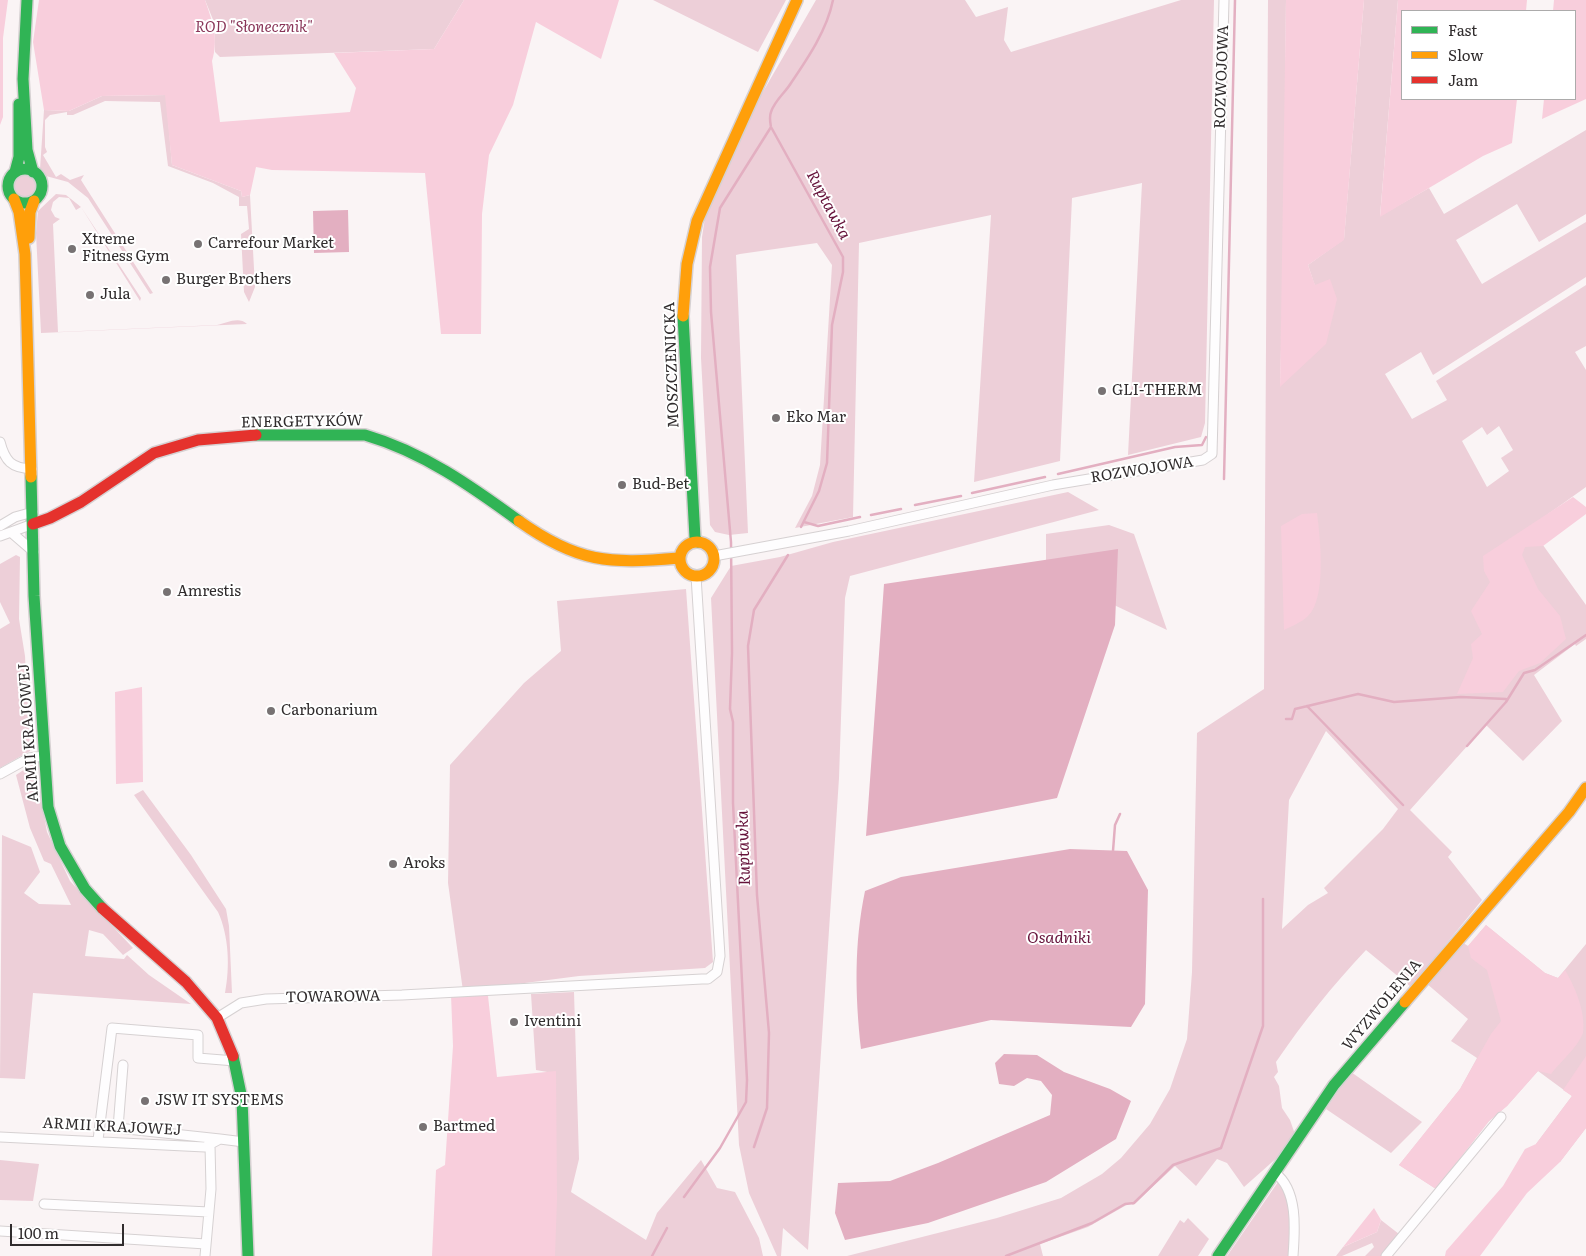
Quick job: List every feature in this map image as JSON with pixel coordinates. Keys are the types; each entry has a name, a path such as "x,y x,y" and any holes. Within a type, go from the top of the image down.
{"street":[{"path":"27,0 23,27 21,95 27,157 33,172"},
{"name":"MOSZCZENICKA","path":"698,542 695,538 683,321 687,264 697,221 797,0"},
{"name":"ROZWOJOWA","path":"719,555 926,515 1053,485 1203,460 1212,454 1224,0"},
{"path":"13,198 8,188 9,175 20,161 16,125 21,95"},
{"path":"0,191 22,203 34,200 40,194 42,187 40,178 33,172 24,169 9,175"},
{"name":"ARMII KRAJOWEJ","path":"13,198 20,209 22,244 25,254 34,596 39,647 43,756 48,807 57,837 70,866 85,889 106,912 186,982 217,1018 235,1062 242,1099 248,1256"},
{"name":"ARMII KRAJOWEJ","path":"25,254 29,243 30,212 34,200"},
{"name":"ENERGETYKÓW","path":"33,524 52,519 68,511 133,466 156,452 171,447 230,437 365,435 384,440 418,454 484,495 528,527 579,553 598,560 632,561 679,558"},
{"path":"0,442 6,461 11,466 32,468"},
{"path":"0,526 15,517 33,512"},
{"path":"0,536 33,524"},
{"path":"12,533 34,552"},
{"path":"698,542 708,546 719,555 710,570 696,576 686,573 679,558 687,544 698,542"},
{"name":"TOWAROWA","path":"217,1018 238,1004 251,1000 454,992 708,978 717,972 720,956 696,576"},
{"path":"0,774 29,758 43,756"},
{"name":"WYZWOLENIA","path":"1218,1256 1334,1085 1569,812 1586,788"},
{"path":"98,1140 112,1028 198,1035 198,1058 235,1062"},
{"name":"ARMII KRAJOWEJ","path":"123,1065 118,1128 244,1142"},
{"path":"1386,1256 1500,1117"},
{"name":"ARMII KRAJOWEJ","path":"0,1137 98,1140 205,1147 220,1139"},
{"path":"205,1256 212,1167 210,1145"},
{"path":"1275,1173 1286,1183 1292,1207 1295,1232 1292,1256"},
{"path":"44,1204 209,1212"},
{"path":"0,1231 206,1244"}],"green space":[{"name":"ROD \"Słonecznik\"","path":"205,0 464,0 434,49 220,57 215,52 214,22"},
{"path":"653,0 786,0 758,52"},
{"path":"816,0 965,0 976,17 1008,7 1004,40 1011,52 1181,0 1214,0 1205,423 1201,437 1128,455 1142,183 1072,198 1060,461 974,482 991,215 859,243 853,517 795,528 812,496 820,465 832,265 817,243 740,254 736,255 748,533 729,535 715,532 710,525 701,358 702,237 706,211 749,116"},
{"path":"1268,0 1286,0 1285,95 1288,98 1280,386 1315,286 1308,265 1344,239 1364,0 1398,0 1380,216 1429,188 1444,214 1586,130 1586,214 1539,242 1517,204 1456,240 1482,284 1586,222 1586,277 1433,375 1421,352 1385,374 1412,419 1447,400 1436,381 1586,285 1586,346 1575,352 1586,370 1586,487 1530,527 1586,605 1586,639 1576,646 1575,644 1534,675 1562,721 1523,761 1486,725 1410,810 1452,852 1448,857 1482,900 1411,987 1366,950 1330,990 1276,1062 1278,1072 1274,1077 1279,1086 1282,1108 1290,1120 1297,1140 1244,1187 1227,1163 1217,1159 1196,1186 1175,1166 1133,1205 1130,1203 1088,1227 1040,1244 1043,1256 847,1256 997,1218 1061,1198 1102,1174 1121,1158 1150,1124 1170,1089 1187,1039 1192,972 1197,733 1264,689","holes":["1499,426 1513,450 1501,458 1509,471 1487,487 1462,441 1482,427 1487,435","1326,731 1398,809 1383,829 1324,888 1328,893 1308,905 1282,929 1289,800"]},
{"path":"166,95 172,165 241,191 242,197 250,195 255,287 249,302 244,292 241,234 249,229 247,206 239,206 239,197 213,183 168,166 160,102 105,101 73,115 67,115 67,112 50,115 45,120 45,147 47,152 43,155 56,177 61,174 70,180 84,175 81,180 153,293 150,294 88,198 68,182 46,176 40,169 44,110 69,111 102,96"},
{"path":"25,175 33,178 36,186 33,194 25,197 17,194 14,186 17,178"},
{"path":"56,194 66,195 81,207 76,210 69,198 59,197 53,202 51,210 55,217 60,219 53,224 58,332 217,325 236,320 247,324 41,333 36,233 38,211"},
{"path":"81,207 141,298 140,301"},
{"path":"1068,492 1099,510 850,576 845,598 839,778 808,1250 783,1228 781,1256 777,1256 749,1193 739,1145 711,598 731,566 780,557 833,542"},
{"path":"1109,525 1134,534 1167,630 1114,605 1046,562 1046,534"},
{"path":"16,555 20,557 19,619 25,656 30,751 0,768 0,629 10,623 0,602 0,564"},
{"path":"686,589 713,962 705,968 579,976 463,991 448,883 450,765 524,683 561,651 557,601"},
{"path":"34,763 47,832 70,881 133,948 123,955 103,934 89,930 85,956 124,959 127,955 149,975 191,1004 33,993 25,1079 0,1078 2,835 31,847 40,872 24,893 39,904 71,905 51,864 44,861 30,828 16,775"},
{"path":"143,790 191,855 226,909 229,926 232,993 225,993 228,973 228,952 222,921 218,912 134,795"},
{"path":"1486,925 1545,973 1558,978 1586,944 1586,1128 1560,1162 1536,1144 1572,1096 1538,1071 1507,1106 1489,1121 1436,1189 1399,1165 1460,1089 1477,1058 1451,1041 1468,1019 1426,983 1462,942 1468,946"},
{"path":"574,992 579,1159 571,1192 646,1240 657,1213 701,1160 717,1188 735,1192 759,1238 763,1256 550,1256 553,1073 536,1070 531,994"},
{"path":"1351,1072 1422,1122 1391,1153 1326,1109"},
{"path":"0,1160 39,1164 33,1201 0,1200"},
{"path":"1278,1182 1287,1197 1289,1206 1291,1227 1290,1256 1227,1256"},
{"path":"1188,1218 1209,1239 1198,1256 1158,1256 1180,1220 1184,1223"},
{"path":"1381,1220 1399,1234 1382,1256 1365,1256 1374,1247 1372,1243 1342,1256 1336,1256 1343,1247 1377,1232"}],"shaded area":[{"path":"0,0 8,0 3,38 3,117 0,125"},
{"path":"39,0 205,0 215,37 212,61 220,122 350,112 356,88 334,53 434,49 464,0 619,0 601,59 536,22 513,105 489,155 482,214 481,334 441,334 425,173 272,170 256,167 250,195 242,197 241,191 172,165 165,95 102,96 69,111 44,110 33,42"},
{"path":"1286,0 1364,0 1344,240 1308,265 1315,285 1330,279 1337,299 1326,344 1280,387"},
{"path":"1398,0 1527,0 1526,10 1401,10 1401,100 1517,100 1512,143 1483,156 1380,217"},
{"path":"1554,0 1586,0 1586,99 1542,119 1544,100 1576,100 1576,10 1553,10"},
{"path":"1573,497 1586,507 1586,514 1543,546 1525,547 1522,555 1538,589 1560,616 1566,639 1540,663 1519,671 1503,692 1457,694 1473,658 1471,644 1482,634 1471,611 1490,582 1484,571 1483,556"},
{"path":"1317,513 1321,567 1318,596 1308,616 1284,630 1281,526 1302,514"},
{"path":"142,687 143,782 116,784 115,692"},
{"path":"1486,925 1545,973 1558,978 1565,970 1576,992 1581,1008 1583,1033 1573,1049 1551,1074 1538,1071 1507,1106 1489,1121 1436,1189 1399,1165 1460,1089 1491,1034 1501,1021 1487,970 1471,958 1468,946"},
{"path":"451,995 488,996 497,1077 556,1071 557,1199 555,1256 432,1256 436,1170 445,1165 453,1046"},
{"path":"1586,1056 1586,1128 1560,1162 1527,1193 1480,1256 1445,1256 1446,1251 1503,1186 1525,1149 1536,1144 1572,1096 1563,1090"},
{"path":"1374,1208 1381,1220 1377,1232 1343,1247"}],"water":[{"path":"348,210 349,252 314,253 313,211"},
{"path":"1118,549 1115,625 1057,798 866,836 884,584"},
{"name":"Osadniki","path":"1070,849 1127,851 1148,890 1145,1004 1131,1027 991,1020 861,1049 857,950 865,891 901,877"},
{"path":"1004,1054 1037,1055 1064,1072 1110,1089 1131,1101 1116,1139 1046,1182 928,1223 845,1240 835,1213 838,1183 890,1181 938,1163 1050,1115 1052,1095 1041,1081 1027,1078 1014,1086 999,1084 995,1063"}],"waterway":[{"name":"Ruptawka","path":"801,527 819,491 827,463 832,325 843,272 843,257 771,127 770,117 775,104 789,87 816,43 826,22 833,0"},
{"path":"1224,479 1235,0"},
{"path":"684,1197 720,1148 746,1102 747,1080 733,803 733,722 730,709 732,653 731,542 711,312 710,267 720,208 771,127"},
{"path":"1058,474 1175,447 1202,445 1206,437"},
{"path":"972,493 1045,477"},
{"path":"915,505 961,496"},
{"path":"871,515 901,509"},
{"path":"804,522 818,526 860,517"},
{"name":"Ruptawka","path":"754,1147 767,1108 769,1033 757,895 748,646 754,610 788,555"},
{"path":"1467,746 1506,702 1524,673 1535,670 1586,635"},
{"path":"1286,719 1292,719 1295,709 1358,694 1394,702 1461,697 1506,699"},
{"path":"1307,706 1403,805"},
{"path":"1113,851 1115,825 1120,814"},
{"path":"1006,1256 1092,1223 1125,1204 1134,1203 1173,1165 1221,1148 1263,1026 1263,899"},
{"path":"652,1256 667,1228"}],"traffic: fast":[{"path":"27,0 23,79 27,150 33,172"},
{"path":"15,172 19,157 19,104"},
{"path":"25,169 32,170 37,174 41,179 42,186 41,193 37,198 32,202 25,203 18,202 13,198 9,193 8,186 9,179 13,174 18,170 25,169"},
{"path":"683,316 695,538 698,542"},
{"path":"256,435 365,435 427,460 483,495 519,521"},
{"path":"31,477 34,596 48,807 60,846 85,889 102,908"},
{"path":"1218,1256 1334,1085 1405,1002"},
{"path":"233,1056 242,1099 248,1256"}],"traffic: slow":[{"path":"683,316 687,264 697,221 797,0"},
{"path":"14,199 19,212 25,254 31,477"},
{"path":"29,238 30,212 34,201"},
{"path":"519,521 540,535 577,553 613,560 633,561 679,558"},
{"path":"697,542 704,543 709,547 713,552 714,559 713,566 709,571 704,575 697,576 690,575 685,571 681,566 680,559 681,552 685,547 690,543 697,542"},
{"path":"1405,1002 1569,812 1586,788"}],"traffic: jam":[{"path":"33,524 50,518 81,502 154,453 198,440 256,435"},
{"path":"102,908 186,982 217,1018 233,1056"}],"place":[{"name":"Carrefour Market","path":"198,244"},
{"name":"Xtreme Fitness Gym","path":"72,249"},
{"name":"Burger Brothers","path":"166,280"},
{"name":"Jula","path":"90,295"},
{"name":"GLI-THERM","path":"1102,391"},
{"name":"Eko Mar","path":"776,418"},
{"name":"Bud-Bet","path":"622,485"},
{"name":"Amrestis","path":"167,592"},
{"name":"Carbonarium","path":"271,711"},
{"name":"Aroks","path":"393,864"},
{"name":"Iventini","path":"514,1022"},
{"name":"JSW IT SYSTEMS","path":"145,1101"},
{"name":"Bartmed","path":"423,1127"}]}
